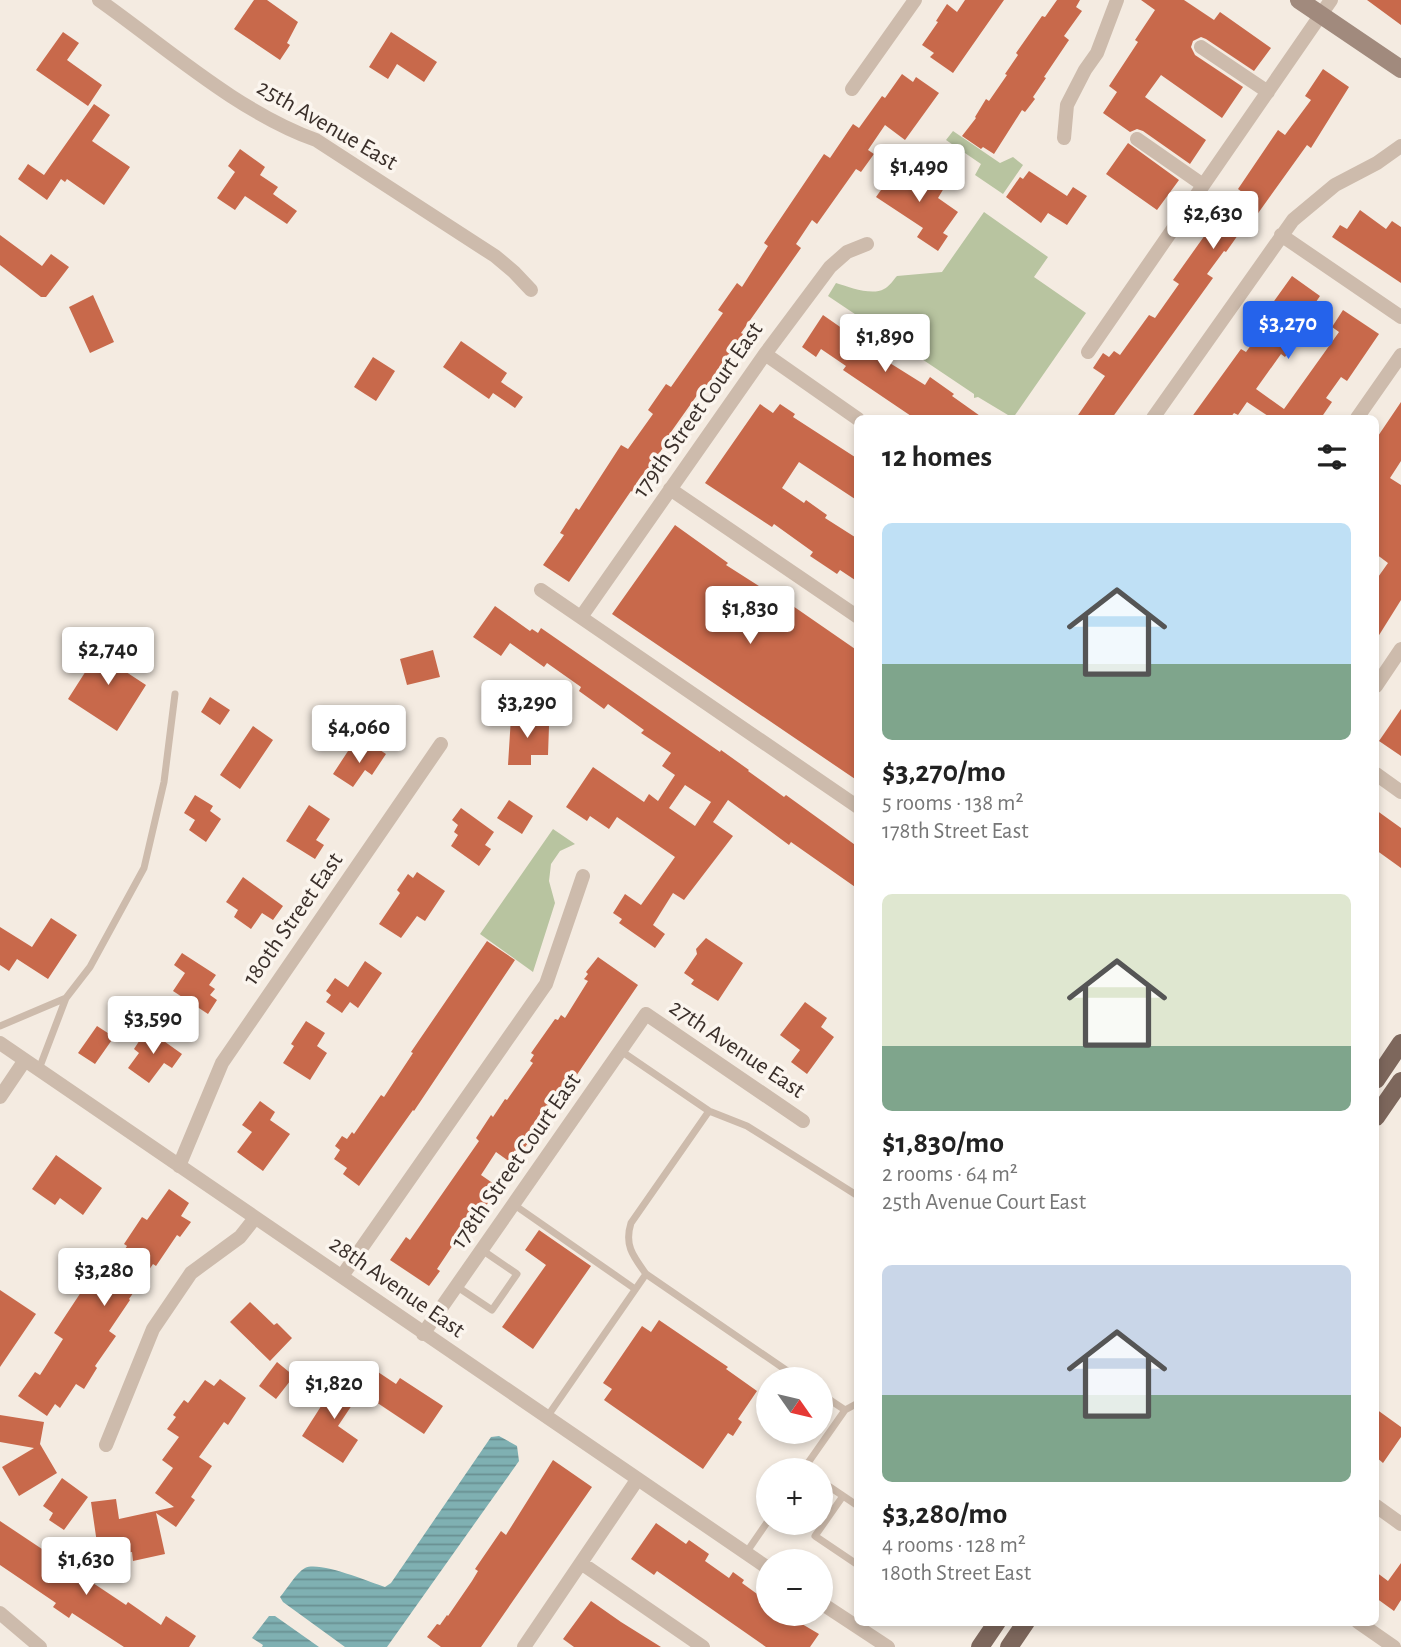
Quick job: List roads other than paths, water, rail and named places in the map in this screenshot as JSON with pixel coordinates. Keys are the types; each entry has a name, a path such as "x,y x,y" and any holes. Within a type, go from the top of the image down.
{"main road":[{"path":"1379,1076 1401,1043"},
{"path":"1379,1113 1401,1081"},
{"path":"980,1647 994,1626"},
{"path":"1009,1647 1024,1626"}],"street":[{"name":"25th Avenue East","path":"99,0 257,114 288,130 316,139 495,256 531,290"},
{"path":"852,89 915,0"},
{"path":"1064,138 1067,105 1097,53 1117,0"},
{"path":"1299,0 1326,8 1401,69"},
{"path":"1088,352 1326,8"},
{"path":"1201,47 1268,93"},
{"path":"1137,139 1203,185"},
{"path":"1155,415 1281,235 1312,201 1401,146"},
{"path":"1281,235 1401,317"},
{"name":"179th Street Court East","path":"581,617 765,354 830,267 847,252 867,244"},
{"path":"765,354 854,416"},
{"path":"1359,415 1401,355"},
{"path":"670,489 854,614"},
{"path":"541,590 854,804"},
{"path":"1379,682 1401,649"},
{"name":"180th Street East","path":"179,1166 222,1063 441,744"},
{"path":"1379,776 1401,792"},
{"path":"342,1276 546,984 583,876"},
{"name":"178th Street Court East","path":"423,1334 646,1014"},
{"name":"27th Avenue East","path":"646,1014 803,1121"},
{"name":"28th Avenue East","path":"0,1043 756,1560"},
{"path":"0,1097 25,1060"},
{"path":"106,1445 153,1329 191,1273 240,1237 255,1218"},
{"path":"524,1647 637,1480"},
{"path":"1379,1508 1401,1524"},
{"path":"581,1563 703,1647"},
{"path":"833,1611 854,1625"},
{"path":"0,1613 40,1647"},
{"path":"856,1626 888,1647"},
{"path":"1364,1626 1394,1647"}],"lane":[{"path":"39,1069 65,998 90,967 144,867 164,782 175,694"},
{"path":"0,1026 65,998"},
{"path":"621,1051 709,1111 747,1126 854,1193"},
{"path":"709,1111 631,1223 627,1243 646,1274 782,1367"},
{"path":"513,1204 635,1289"},
{"path":"456,1286 492,1310 517,1274 482,1250"},
{"path":"547,1418 646,1274"},
{"path":"833,1402 845,1410"},
{"path":"812,1458 845,1410 854,1405"},
{"path":"833,1489 854,1503"},
{"path":"843,1496 815,1536 854,1562"},
{"path":"746,1553 758,1535"}],"water":[{"path":"499,1436 517,1446 519,1461 387,1647 345,1647 283,1602 280,1597 305,1568 322,1567 385,1587 391,1583 491,1437"},
{"path":"269,1616 275,1616 319,1647 262,1647 263,1645 252,1638"}]}
